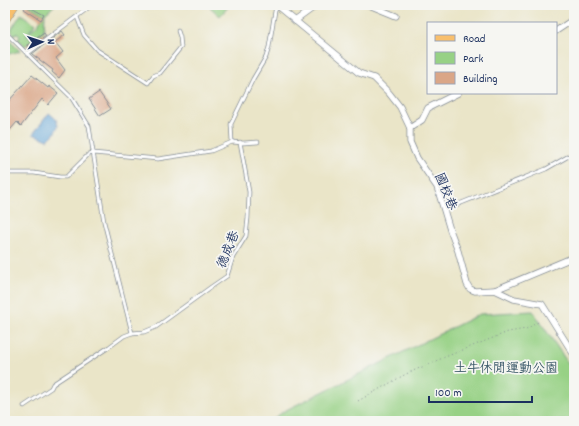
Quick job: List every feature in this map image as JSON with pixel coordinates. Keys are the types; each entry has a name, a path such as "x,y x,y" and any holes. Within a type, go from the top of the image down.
{"main road":[{"path":"5,20 14,5"}],"street":[{"name":"國校巷","path":"277,5 359,73 374,78 400,107 410,128 410,142 417,158 437,187 464,269 467,284 470,289 475,291 495,290 514,299 542,304 574,355"},
{"path":"295,21 317,5"},
{"path":"369,5 396,16"},
{"path":"557,30 574,19"},
{"path":"410,128 422,120 428,108 456,94"},
{"path":"495,290 574,257"}],"lane":[{"path":"27,54 92,5"},
{"path":"232,142 231,124 253,79 266,57 277,5"},
{"path":"77,17 84,35 97,50 148,83 153,76 160,72 181,47 178,31"},
{"path":"5,32 71,97 89,126 104,222 132,333"},
{"path":"5,173 34,173 66,177 89,154 93,153 158,159 211,151 232,142 258,142"},
{"name":"德成巷","path":"24,406 51,388 53,384 124,336 132,333 144,332 156,327 227,276 233,257 246,236 248,218 249,192 240,142"},
{"path":"444,210 546,169 574,153"}],"path":[{"path":"358,401 425,365 508,332 526,329 540,321"}],"green space":[{"path":"28,5 55,5 45,14 44,32 34,39 27,34 37,25 44,15"},
{"path":"212,5 230,5 220,16 210,7"},
{"path":"21,14 35,24 26,35 33,40 25,46 18,40 20,36 16,33 14,35 11,30"},
{"path":"8,39 20,51 5,55 5,40"},
{"name":"土牛休閒運動公園","path":"533,311 574,372 574,421 271,421 284,411 480,314"}],"water":[{"path":"49,113 56,119 58,126 54,134 48,140 33,134"}],"building":[{"path":"26,5 44,15 41,20 24,9"},
{"path":"62,31 65,35 55,42 63,52 56,58 65,70 59,78 52,72 53,70 32,54"},
{"path":"44,33 46,36 29,49 27,45"},
{"path":"32,75 48,88 49,86 58,93 48,105 42,99 21,126 17,122 5,136 5,107"},
{"path":"99,92 111,109 100,116 89,99"}]}
